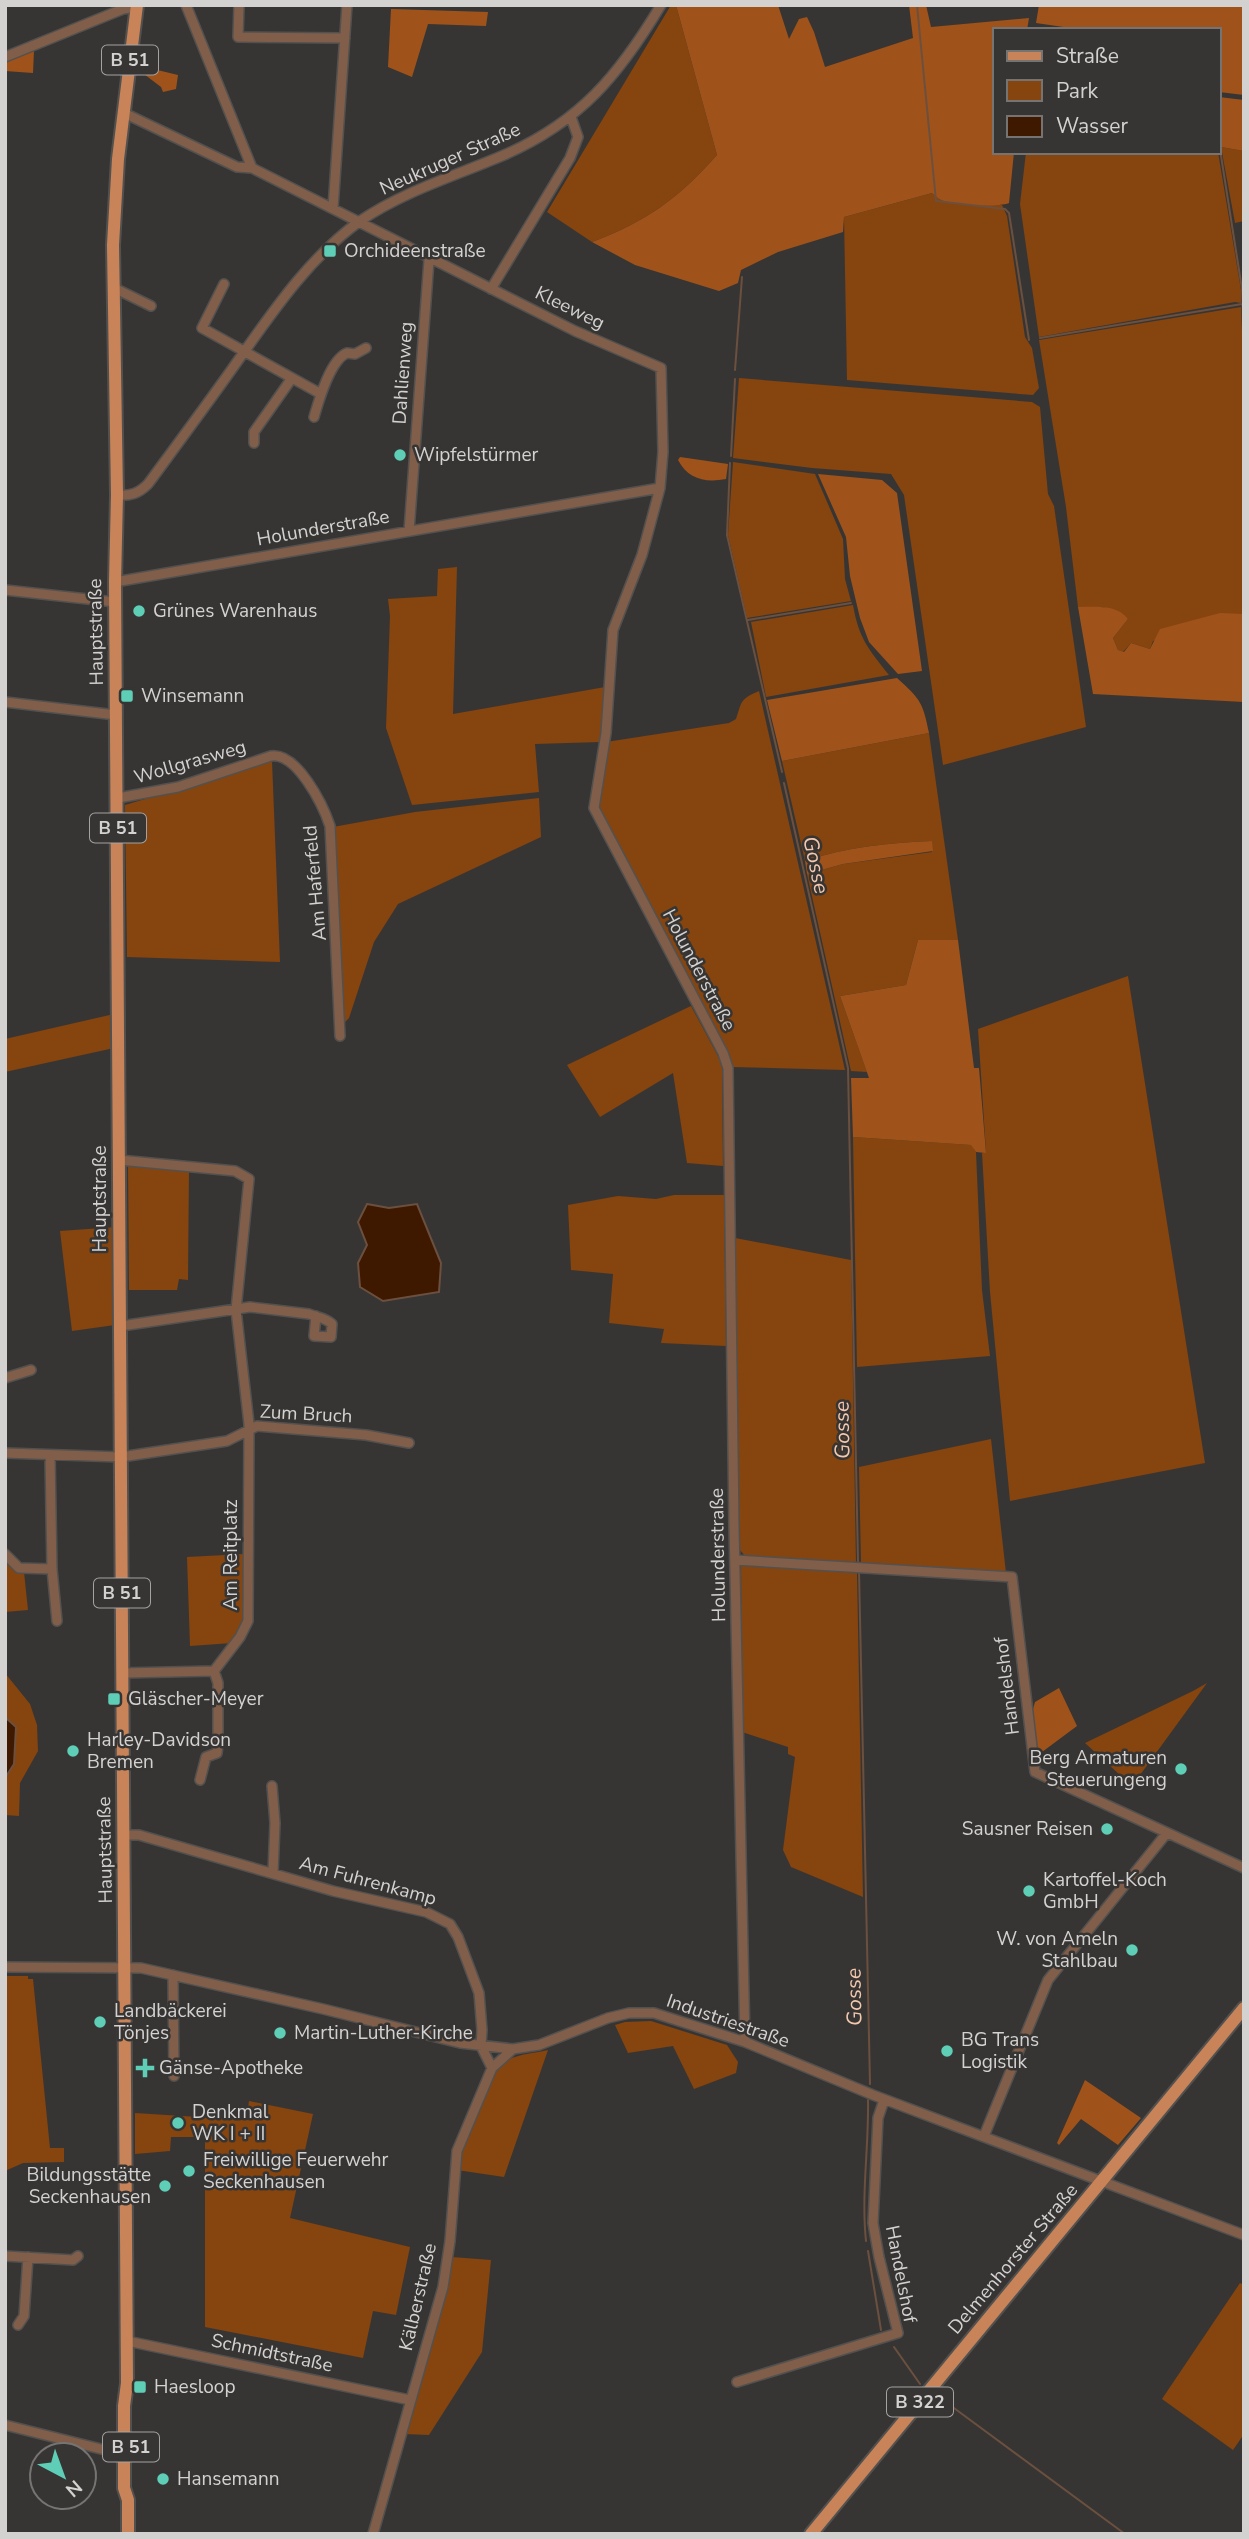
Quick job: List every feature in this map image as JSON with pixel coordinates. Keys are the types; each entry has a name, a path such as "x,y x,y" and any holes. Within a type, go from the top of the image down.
{"main road":[{"name":"Hauptstraße","path":"128,2534 131,2407 127,2395 114,207 137,6"},
{"name":"Delmenhorster Straße","path":"811,2534 1244,2008"}],"street":[{"path":"186,5 252,168 359,222"},
{"path":"239,5 238,37 345,38"},
{"path":"333,208 347,5"},
{"name":"Neukruger Straße","path":"117,495 130,496 148,484 315,261 359,222 401,197 537,139 571,117 599,92 622,66 661,5"},
{"path":"5,57 123,9 137,6"},
{"path":"124,113 237,167 246,170 252,168"},
{"path":"491,289 570,158 578,137 571,117"},
{"name":"Kleeweg","path":"359,222 429,260 575,331 660,368 663,452 660,488"},
{"name":"Dahlienweg","path":"409,531 429,260"},
{"path":"224,284 202,328 321,394"},
{"path":"114,288 151,306"},
{"path":"314,417 321,394 342,355 355,354 366,348"},
{"path":"254,443 254,432 292,378"},
{"name":"Holunderstraße","path":"115,582 660,488 642,555 611,641 606,733 594,808 729,1068 745,2042"},
{"path":"5,590 115,602"},
{"path":"5,702 117,715"},
{"name":"Wollgrasweg","path":"118,799 178,787 271,756"},
{"name":"Am Haferfeld","path":"271,756 287,758 294,766 322,801 330,826 340,1035"},
{"name":"Am Reitplatz","path":"119,1160 235,1171 249,1180 236,1310 249,1429 248,1621 240,1637 214,1671"},
{"path":"121,1326 250,1307 316,1316"},
{"path":"5,1378 31,1370"},
{"name":"Zum Bruch","path":"5,1453 121,1457 227,1441 257,1426 366,1435 409,1443"},
{"path":"50,1456 52,1569 57,1621"},
{"path":"5,1555 19,1569 52,1569"},
{"name":"Handelshof","path":"735,1560 1012,1577 1035,1772 1244,1868"},
{"path":"123,1673 214,1671 218,1683 217,1753 206,1757 200,1780"},
{"name":"Am Fuhrenkamp","path":"272,1786 275,1823 274,1873"},
{"path":"984,2136 1048,1980 1166,1834"},
{"name":"Am Fuhrenkamp","path":"124,1835 139,1835 346,1894 426,1912 450,1924 458,1937 479,1993 481,2046"},
{"name":"Industriestraße","path":"5,1967 125,1967 173,1975 481,2046 513,2049 539,2045 608,2018 629,2013 654,2013 745,2042 884,2100 1244,2235"},
{"path":"173,1975 174,2076"},
{"path":"481,2046 492,2068"},
{"name":"Kälberstraße","path":"373,2534 443,2287 450,2241 457,2151 492,2068 513,2049"},
{"name":"Handelshof","path":"737,2382 898,2333 878,2257 873,2223 878,2118 884,2100"},
{"path":"5,2256 73,2260 78,2256"},
{"path":"18,2325 24,2316 28,2258"},
{"name":"Schmidtstraße","path":"127,2341 410,2400"},
{"path":"5,2425 109,2451 128,2453"}],"green space":[{"path":"671,5 676,5 717,155 689,184 660,207 629,226 592,242 547,212"},
{"path":"1221,147 1244,151 1244,221 1235,223"},
{"path":"1026,154 1218,154 1241,303 1039,337 1020,204"},
{"path":"932,193 941,200 1002,205 1007,216 1025,337 1032,348 1039,388 1033,395 847,380 844,217"},
{"path":"1241,307 1244,376 1244,614 1153,641 1150,649 1131,643 1123,652 1118,650 1113,638 1128,619 1103,607 1078,607 1066,507 1039,340"},
{"path":"739,378 1032,402 1040,407 1048,494 1054,506 1086,727 943,765 904,495 891,474 733,458"},
{"path":"733,462 815,474 843,539 845,579 851,601 747,618 728,535"},
{"path":"457,567 453,714 605,687 600,742 535,744 539,792 412,805 386,728 390,616 388,599 437,596 438,569"},
{"path":"853,605 865,643 889,675 766,697 751,622"},
{"path":"759,691 845,1070 731,1067 597,807 606,742 729,723 736,719 745,699"},
{"path":"929,733 958,940 918,940 906,985 840,996 867,1072 851,1071 807,874 843,864 932,852 932,841 868,846 805,861 782,761"},
{"path":"272,761 280,962 127,957 125,805"},
{"path":"539,798 541,837 398,904 374,942 349,1018 342,1025 333,827 415,812"},
{"path":"1128,976 1205,1463 1010,1501 990,1292 982,1153 986,1152 978,1029"},
{"path":"691,1006 722,1068 723,1166 687,1163 673,1073 600,1117 567,1065"},
{"path":"114,1014 114,1048 5,1072 5,1039"},
{"path":"853,1137 972,1145 976,1152 982,1290 990,1356 857,1367"},
{"path":"128,1165 189,1169 188,1280 179,1279 177,1290 129,1290"},
{"path":"674,1195 724,1195 726,1346 661,1343 664,1329 609,1323 613,1274 571,1270 568,1205 618,1196 656,1199"},
{"path":"116,1227 115,1325 72,1331 60,1231"},
{"path":"735,1238 851,1260 856,1564 746,1557 739,1549"},
{"path":"991,1439 1006,1573 861,1563 859,1467"},
{"path":"244,1554 246,1622 232,1643 190,1646 187,1557"},
{"path":"8,1563 17,1572 24,1572 28,1610 5,1612 5,1566"},
{"path":"741,1565 857,1572 863,1897 791,1867 783,1850 795,1757 788,1754 788,1747 742,1732"},
{"path":"5,1673 30,1704 37,1725 38,1751 20,1783 19,1816 5,1815"},
{"path":"1207,1683 1132,1786 1085,1743 1193,1691"},
{"path":"5,1976 28,1976 28,1979 33,1979 50,2148 64,2148 64,2162 23,2163 5,2171"},
{"path":"651,2021 727,2045 738,2062 736,2073 694,2089 673,2046 628,2053 615,2025"},
{"path":"548,2050 504,2177 457,2170 476,2111 498,2069 506,2061 516,2057"},
{"path":"249,2101 313,2114 290,2218 410,2247 396,2315 373,2311 363,2358 205,2327 205,2137 171,2137 170,2151 135,2154 135,2113 246,2120"},
{"path":"452,2257 491,2260 482,2352 429,2435 404,2434 441,2313"},
{"path":"1240,2283 1244,2285 1244,2434 1233,2450 1162,2399"}],"shaded area":[{"path":"676,5 778,5 789,39 799,19 807,17 825,67 913,38 909,5 926,5 931,27 1029,18 1027,28 993,28 993,154 1014,154 1009,203 985,206 955,203 941,200 932,193 844,217 843,232 778,252 741,270 738,283 719,291 635,265 592,242 629,226 660,207 689,184 717,155"},
{"path":"1039,5 1244,5 1244,95 1221,92 1221,28 1070,28 1036,23"},
{"path":"391,9 488,12 486,26 428,24 412,77 388,67"},
{"path":"142,48 146,48 149,68 178,75 176,89 163,92 161,87 140,71"},
{"path":"34,50 33,73 5,71 5,60"},
{"path":"1221,97 1244,100 1244,151 1221,147"},
{"path":"680,457 728,464 726,479 698,478 687,472 678,460"},
{"path":"818,474 882,480 897,493 922,671 898,674 869,642 850,576 846,537"},
{"path":"1078,607 1105,607 1123,614 1128,619 1113,638 1118,650 1124,652 1131,643 1150,649 1160,629 1220,613 1244,614 1244,702 1093,694"},
{"path":"897,678 919,702 929,733 782,761 767,700"},
{"path":"932,841 933,851 843,864 807,874 805,861 820,856 868,846"},
{"path":"918,940 958,940 974,1068 979,1068 986,1153 976,1152 971,1145 853,1137 851,1078 869,1078 840,996 906,985"},
{"path":"1059,1688 1077,1726 1038,1755 1031,1716 1035,1702"},
{"path":"1085,2080 1141,2118 1118,2145 1081,2119 1059,2145 1057,2143"}],"water":[{"path":"367,1204 389,1208 417,1204 441,1263 439,1292 383,1301 360,1287 358,1263 367,1245 358,1222"},
{"path":"5,1717 16,1727 14,1764 5,1778"}],"waterway":[{"path":"917,5 936,201 1005,209 1009,213 1029,340"},
{"path":"1221,154 1242,289 1244,349"},
{"name":"Gosse","path":"735,370 742,277"},
{"path":"1040,338 1242,304"},
{"name":"Gosse","path":"731,456 735,379"},
{"name":"Gosse","path":"730,463 727,535 782,772"},
{"path":"748,620 851,603"},
{"name":"Gosse","path":"784,783 848,1068 858,1562"},
{"name":"Gosse","path":"859,1571 870,2084"},
{"name":"Gosse","path":"866,2241 864,2206 868,2100"},
{"name":"Gosse","path":"868,2251 881,2330"},
{"name":"Gosse","path":"894,2347 920,2384"},
{"name":"Gosse","path":"939,2397 1125,2534"}],"place":[{"name":"Orchideenstraße","path":"330,251"},
{"name":"Wipfelstürmer","path":"400,455"},
{"name":"Grünes Warenhaus","path":"139,611"},
{"name":"Winsemann","path":"127,696"},
{"name":"Gläscher-Meyer","path":"114,1699"},
{"name":"Harley-Davidson Bremen","path":"73,1751"},
{"name":"Berg Armaturen Steuerungeng","path":"1181,1769"},
{"name":"Sausner Reisen","path":"1107,1829"},
{"name":"Kartoffel-Koch GmbH","path":"1029,1891"},
{"name":"W. von Ameln Stahlbau","path":"1132,1950"},
{"name":"Landbäckerei Tönjes","path":"100,2022"},
{"name":"Martin-Luther-Kirche","path":"280,2033"},
{"name":"BG Trans Logistik","path":"947,2051"},
{"name":"Gänse-Apotheke","path":"145,2068"},
{"name":"Denkmal WK I + II","path":"178,2123"},
{"name":"Freiwillige Feuerwehr Seckenhausen","path":"189,2171"},
{"name":"Bildungsstätte Seckenhausen","path":"165,2186"},
{"name":"Haesloop","path":"140,2387"},
{"name":"Hansemann","path":"163,2479"}]}
